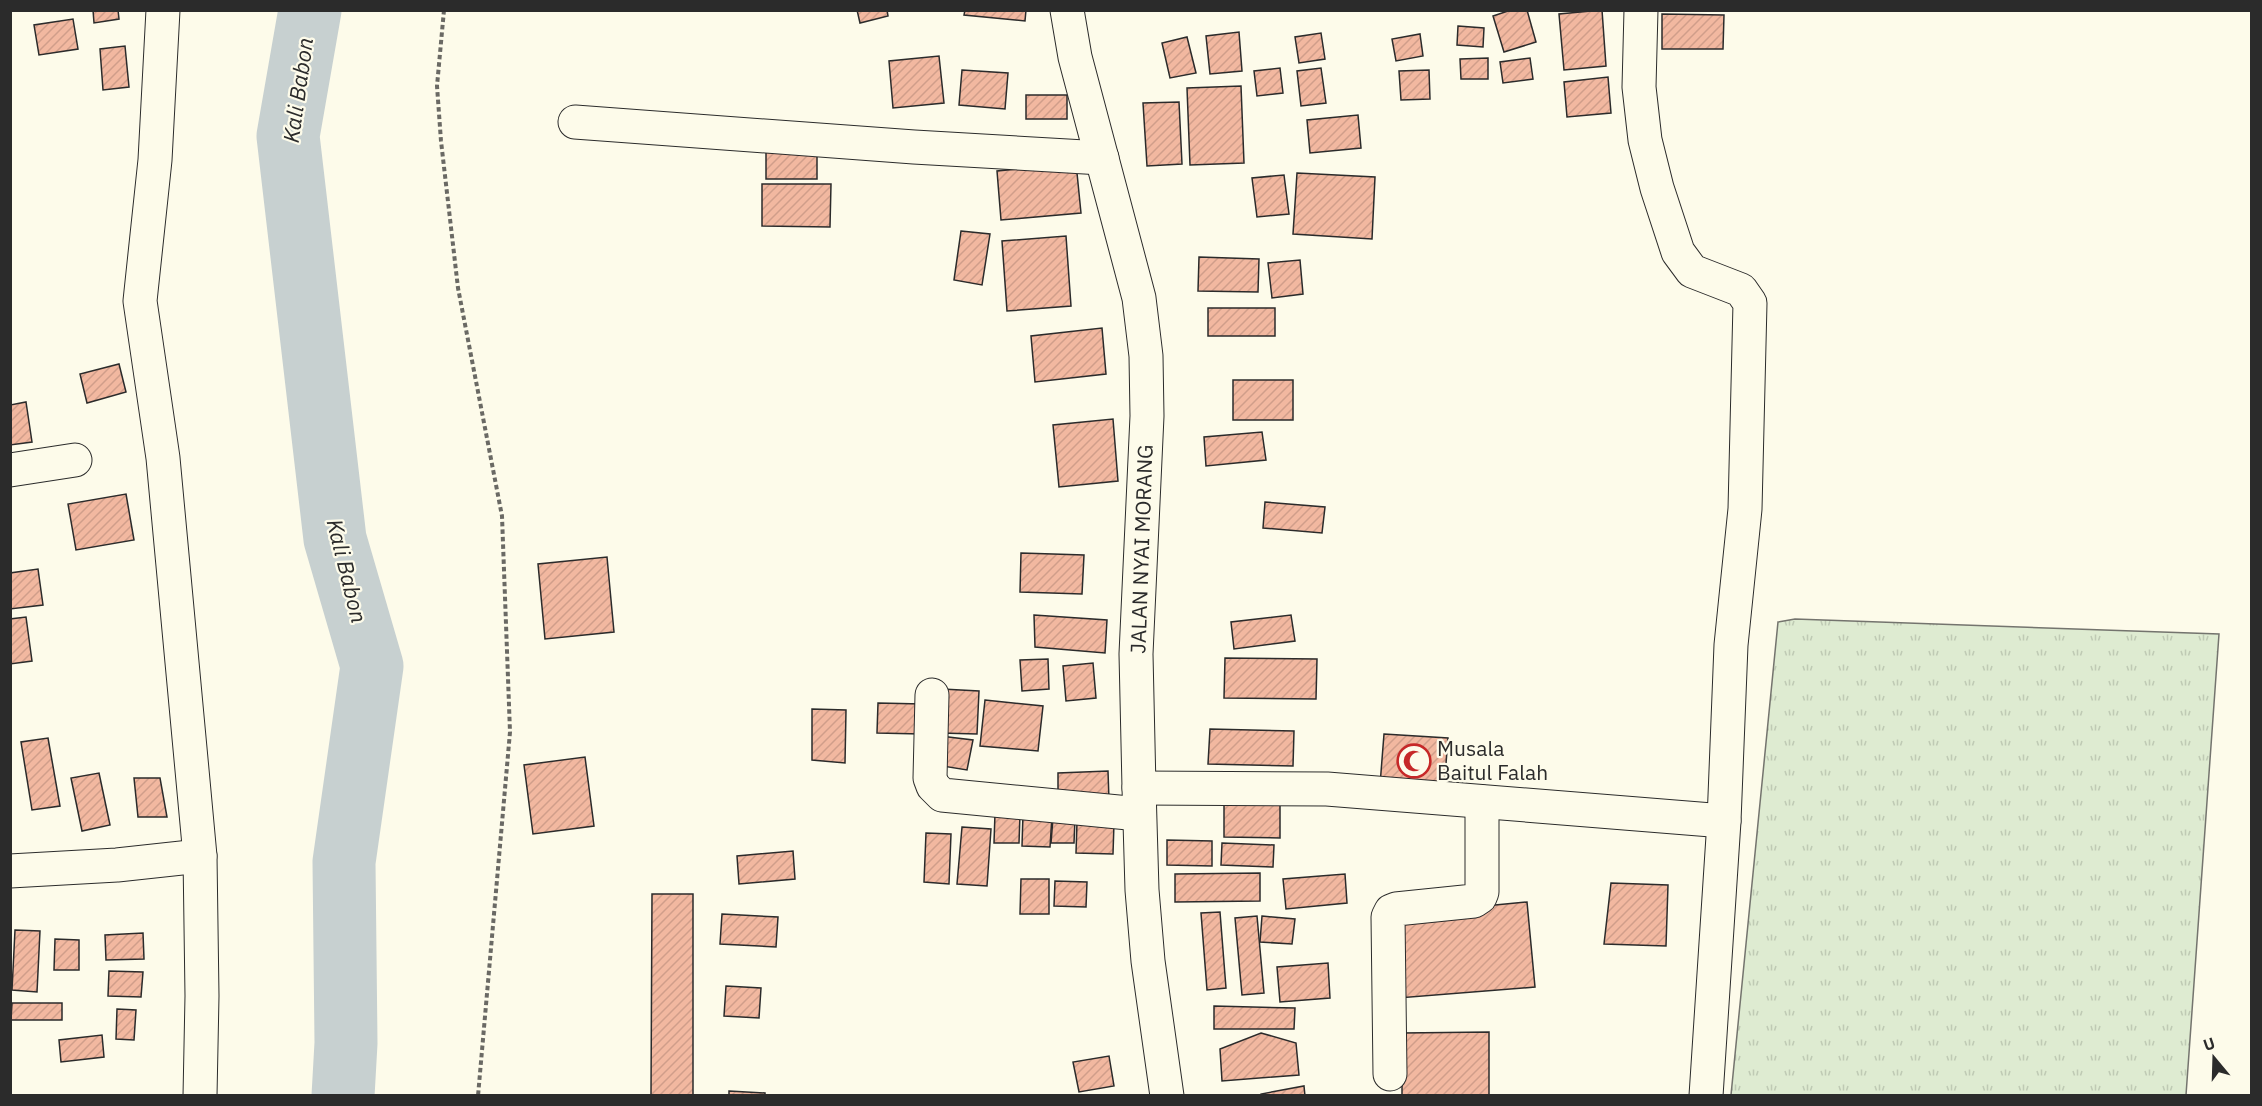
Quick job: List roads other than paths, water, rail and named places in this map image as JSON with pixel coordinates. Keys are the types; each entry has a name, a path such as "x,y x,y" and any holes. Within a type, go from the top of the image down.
{"street":[{"path":"163,10 155,160 140,302 163,458 200,856 202,996 200,1095"},
{"name":"JALAN NYAI MORANG","path":"1067,10 1075,57 1139,298 1146,356 1148,416 1136,654 1139,801 1142,890 1148,961 1167,1095"},
{"path":"1641,10 1639,87 1645,140 1657,188 1678,252 1684,264 1692,271 1741,290 1750,303 1745,509 1731,645 1724,821 1706,1095"},
{"path":"575,122 914,147 1102,158"},
{"path":"10,471 75,460"},
{"path":"932,695 930,778 933,786 942,795 1139,801 1327,789 1724,821"},
{"path":"1390,1074 1388,917 1391,911 1396,909 1474,901 1480,897 1482,892 1482,802"},
{"path":"10,871 117,865 200,856"}],"waterway":[{"name":"Kali Babon","path":"310,10 288,136 335,539 372,666 344,862 346,1043 343,1096"}],"place":[{"name":"Musala Baitul Falah","path":"1414,761"}]}
